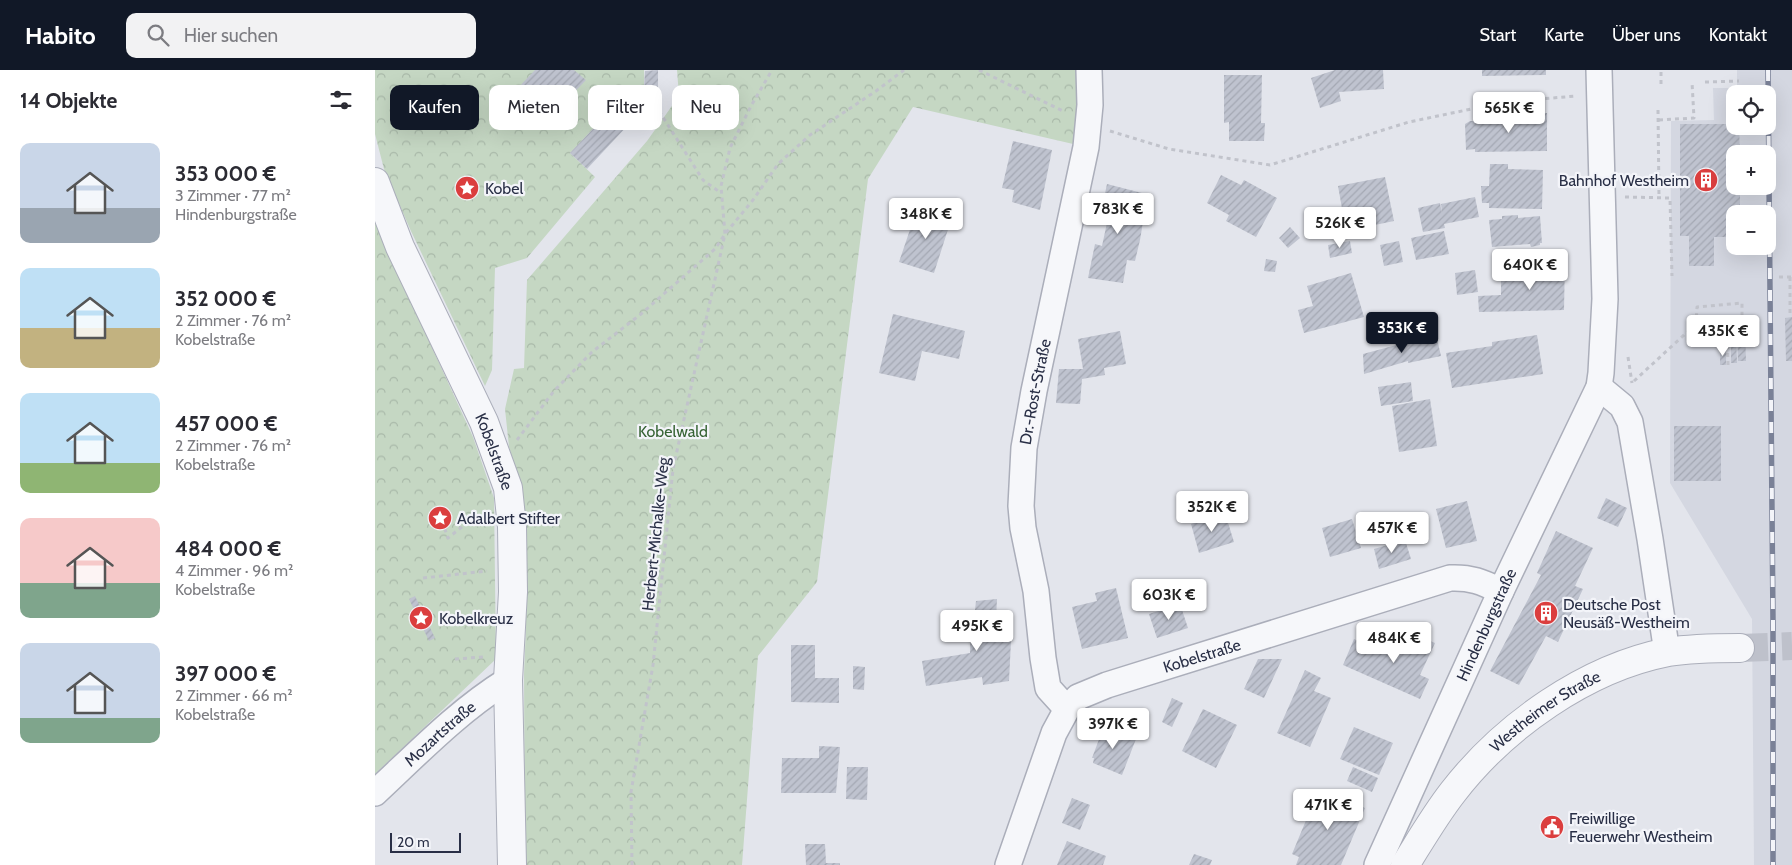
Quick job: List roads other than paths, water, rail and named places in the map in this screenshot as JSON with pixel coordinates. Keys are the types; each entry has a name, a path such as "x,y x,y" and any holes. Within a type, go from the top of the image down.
{"street":[{"name":"Dr.-Rost-Straße","path":"1067,709 1049,688 1043,658 1036,591 1023,528 1021,506 1025,448 1034,391 1081,170 1079,119 1091,88 1089,70"},
{"name":"Hindenburgstraße","path":"1377,865 1501,591 1599,387 1605,299 1599,82"},
{"name":"Kobelstraße","path":"375,182 400,247 484,422 508,488 513,568 508,680 512,865"},
{"path":"1599,387 1622,406 1630,422 1651,539 1667,653"},
{"name":"Kobelstraße","path":"1008,865 1054,733 1067,709 1078,697 1107,685 1450,578 1465,577 1501,591"},
{"name":"Westheimer Straße","path":"1405,865 1455,790 1479,763 1522,722 1562,694 1606,673 1667,653 1689,649 1740,648"},
{"name":"Mozartstraße","path":"375,793 455,718 508,680"}],"tunnel":[{"path":"1740,648 1792,646"}],"railway":[{"path":"1768,70 1773,622 1773,865"}],"place":[{"name":"Bahnhof Westheim","path":"1706,180"},
{"name":"Kobel","path":"467,188"},
{"name":"Adalbert Stifter","path":"440,518"},
{"name":"Deutsche Post Neusäß-Westheim","path":"1546,613"},
{"name":"Kobelkreuz","path":"421,618"},
{"name":"Freiwillige Feuerwehr Westheim","path":"1552,827"}],"park label":[{"name":"Kobelwald","path":"673,431"}]}
